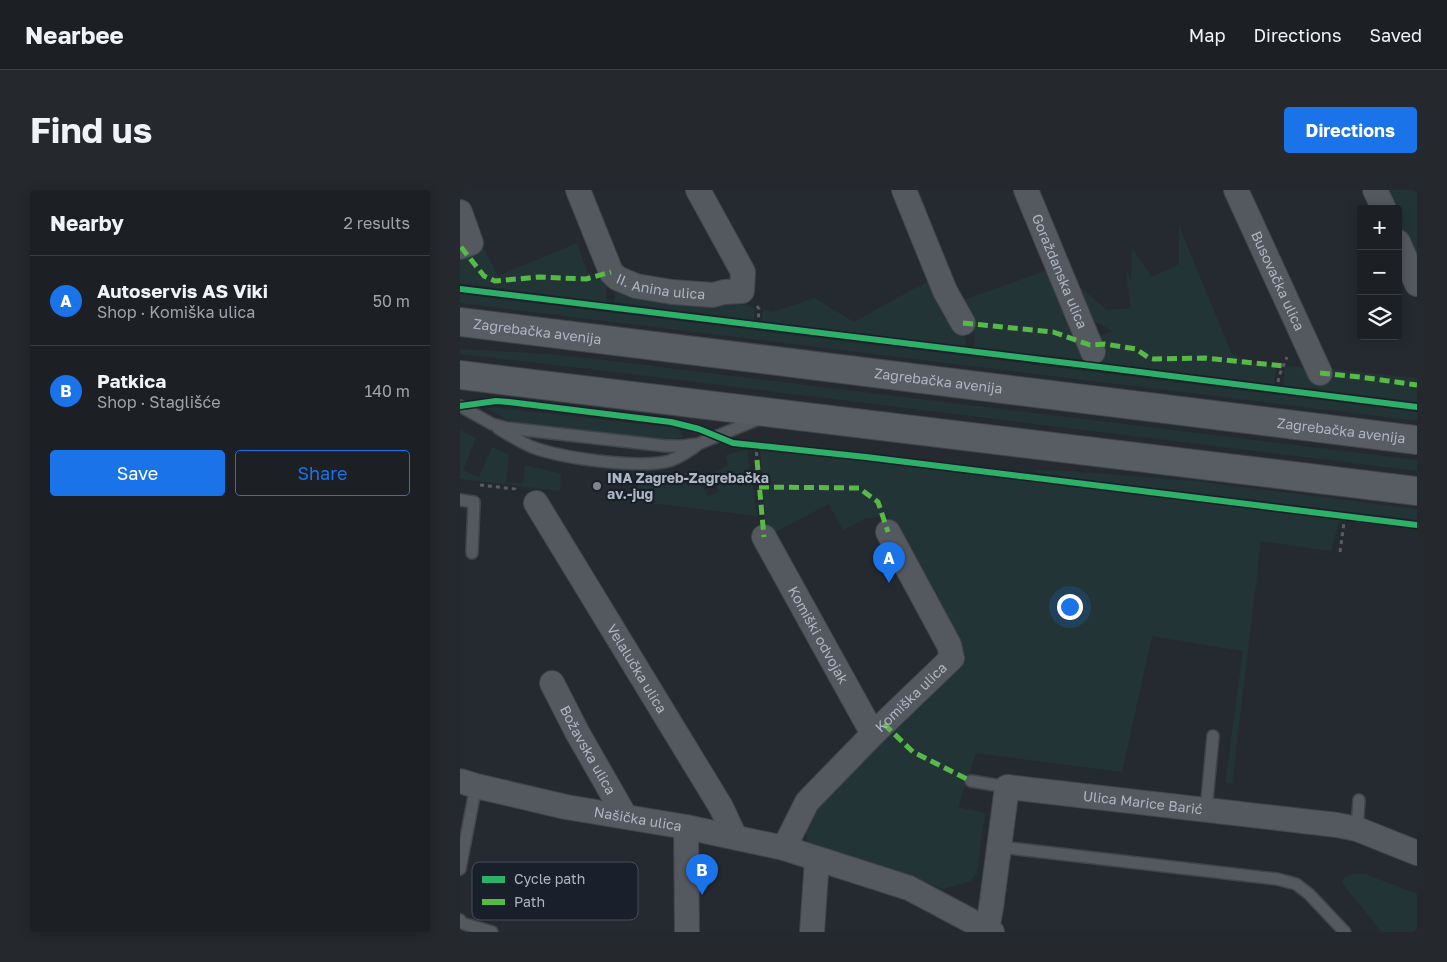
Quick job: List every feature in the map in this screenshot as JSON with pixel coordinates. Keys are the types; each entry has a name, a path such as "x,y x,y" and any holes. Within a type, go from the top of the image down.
{"main road":[{"name":"Zagrebačka avenija","path":"460,322 1417,440"},
{"path":"460,374 1417,491"}],"street":[{"name":"II. Anina ulica","path":"578,190 611,272 617,278 636,286 693,294 713,295 742,290 743,272 698,190"},
{"path":"904,190 945,290 963,323"},
{"name":"Goraždanska ulica","path":"1026,190 1093,352"},
{"name":"Busovačka ulica","path":"1236,190 1320,373"},
{"path":"1375,190 1382,205"},
{"path":"460,212 471,242 460,247"},
{"path":"1402,250 1417,284"},
{"name":"Velalučka ulica","path":"536,503 721,807 735,837"},
{"name":"Komiška ulica","path":"784,848 807,802 873,734 952,658 949,645 888,532"},
{"name":"Komiški odvojak","path":"764,537 873,734"},
{"name":"Božavska ulica","path":"552,683 577,732 625,816"},
{"name":"Našička ulica","path":"468,784 566,807 686,827 784,848 909,888 990,930"},
{"path":"990,930 1007,787"},
{"name":"Ulica Marice Barić","path":"1007,787 1337,825 1357,829 1417,853"},
{"path":"686,827 687,932"},
{"path":"812,932 817,859"}],"lane":[{"path":"460,406 534,448 586,459 644,464 670,461 698,444 774,413"},
{"path":"492,424 507,428 666,446 698,444"},
{"path":"460,500 474,502 472,553"},
{"path":"1206,811 1213,736"},
{"path":"971,781 1007,787"},
{"path":"460,869 468,784"},
{"path":"1357,829 1359,800"},
{"path":"1000,846 1277,879 1296,884 1309,894 1345,932"},
{"path":"460,920 461,923 492,932"}],"path":[{"path":"609,307 610,302"},
{"path":"758,325 759,309"},
{"path":"1277,390 1279,376"},
{"path":"756,444 756,460"},
{"path":"475,484 514,490 536,503"},
{"path":"1340,552 1345,515"}],"shaded area":[{"path":"1387,190 1417,190 1417,264 1402,229 1402,205 1392,205"},
{"path":"1179,226 1231,352 1243,362 1276,365 1274,384 1098,362 1095,338 1113,331 1094,321 1080,287 1107,310 1131,308 1126,272 1131,280 1132,248 1152,277 1179,264"},
{"path":"577,243 587,271 606,283 606,302 460,283 460,255 482,245 498,276"},
{"path":"1050,269 1086,360 974,347 975,334 961,301"},
{"path":"930,280 945,317 952,317 966,340 965,346 762,321 763,309 773,312 814,298 854,322"},
{"path":"615,289 726,300 755,308 754,320 614,302"},
{"path":"460,294 1417,412 1417,421 460,303"},
{"path":"460,349 596,359 1417,460 1417,471 460,354"},
{"path":"1285,366 1417,378 1417,402 1283,385"},
{"path":"487,408 678,428 684,436 674,440 663,440 521,423 508,420"},
{"path":"460,430 476,438 463,470 479,477 492,447 509,455 506,482 523,484 525,465 561,474 560,491 460,479"},
{"path":"760,449 1339,520 1331,551 1261,541 1232,784 1226,783 1226,777 1243,651 1152,636 1122,772 976,753 958,807 985,813 977,871 971,881 943,889 808,843 806,826 816,803 966,655 923,583 887,516 866,518 843,530 829,504 767,536"},
{"path":"747,450 757,516 636,501 638,482 661,483 693,470 708,496 719,492 711,474 728,465 726,455"},
{"path":"1032,470 1071,471 1203,482 1417,509 1417,520 1074,478"},
{"path":"1352,874 1365,874 1417,894 1417,932 1382,932 1342,883 1344,878"}],"marked path":[{"path":"461,247 484,276 495,281 539,277 586,279 611,272"},
{"path":"963,323 1053,332 1090,345 1105,344 1136,349 1149,358 1154,359 1205,358 1283,366"},
{"path":"1320,373 1417,385"},
{"path":"757,460 764,537"},
{"path":"759,487 859,488 878,502 888,532"},
{"path":"884,724 913,752 971,781"}],"cycle path":[{"path":"460,289 1417,407"},
{"path":"460,406 496,401 671,422 699,429 733,443 866,457 1417,525"}],"place":[{"name":"INA Zagreb-Zagrebačka av.-jug","path":"597,486"},
{"name":"Autoservis AS Viki","path":"889,583"},
{"name":"Patkica","path":"702,895"}]}
